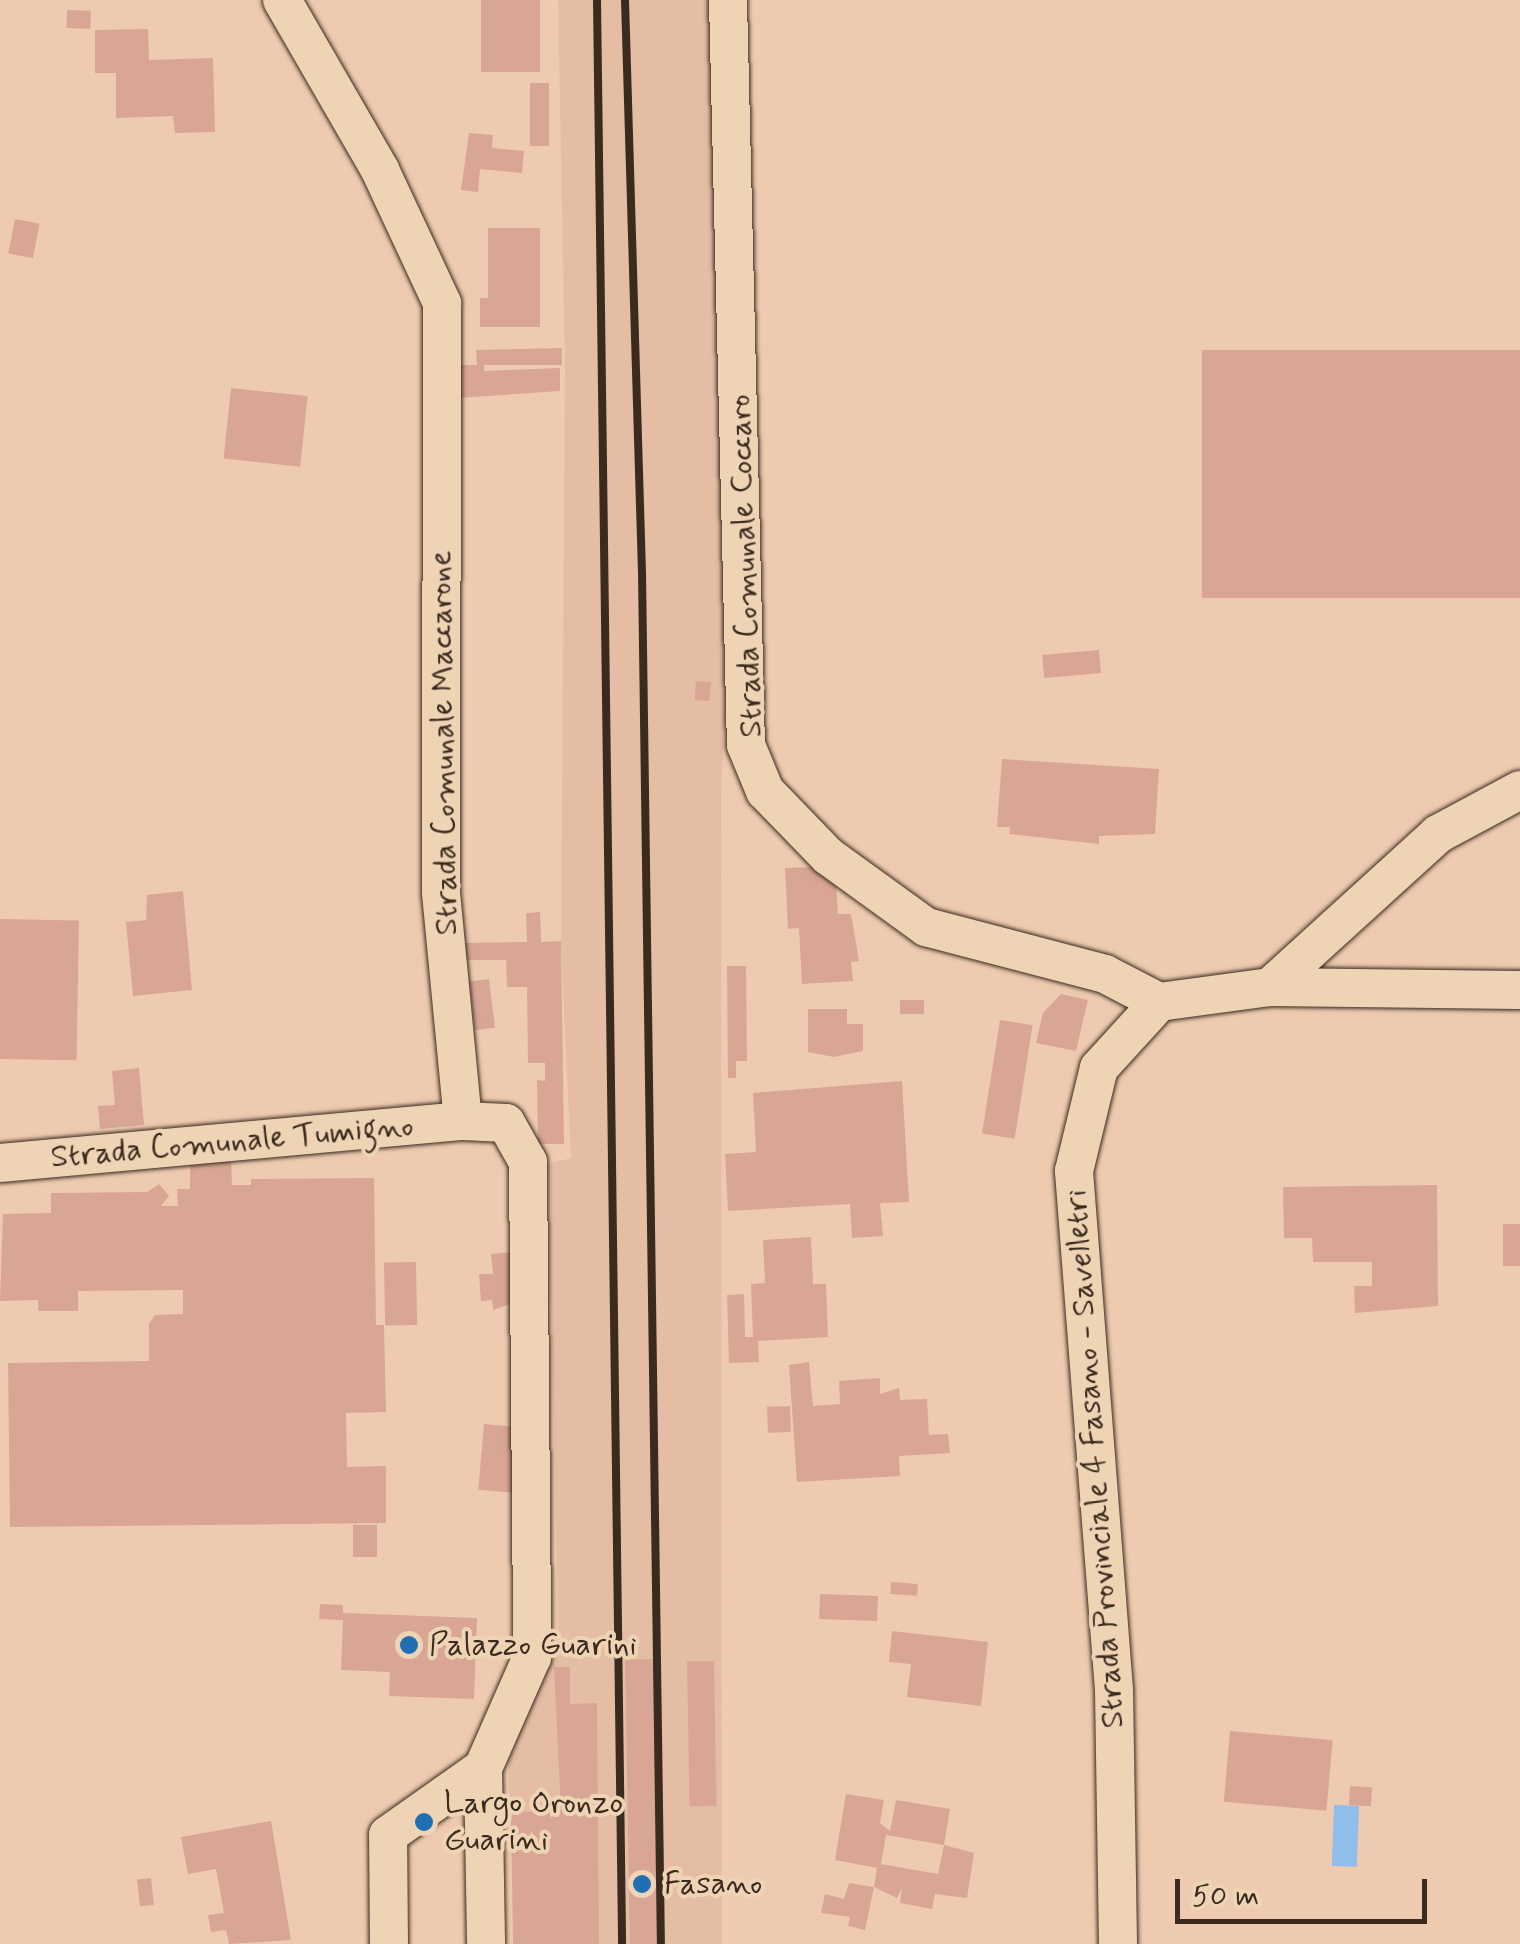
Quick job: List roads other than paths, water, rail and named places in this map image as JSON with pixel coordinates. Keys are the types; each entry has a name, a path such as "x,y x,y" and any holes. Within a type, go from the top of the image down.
{"street":[{"name":"Strada Comunale Maccarone","path":"282,0 380,170 442,303 441,892 463,1121"},
{"name":"Strada Comunale Coccaro","path":"728,0 746,745 765,791 828,856 926,927 1105,974 1160,1002"},
{"path":"1270,987 1438,834 1520,790"},
{"path":"1160,1002 1270,987 1520,990"},
{"name":"Strada Provinciale 4 Fasano - Savelletri","path":"1118,1944 1114,1690 1074,1171 1100,1068 1160,1002"},
{"name":"Strada Comunale Tumigno","path":"0,1162 463,1121"},
{"path":"463,1121 506,1123 528,1162 532,1657 482,1768 486,1944"},
{"path":"389,1944 388,1835 482,1768"}],"water":[{"path":"1334,1805 1359,1806 1357,1867 1332,1866"}],"railway":[{"path":"597,0 622,1944"},
{"path":"625,0 642,573 661,1944"}],"place":[{"name":"Palazzo Guarini","path":"409,1645"},
{"name":"Largo Oronzo Guarini","path":"424,1822"},
{"name":"Fasano","path":"642,1884"}]}
